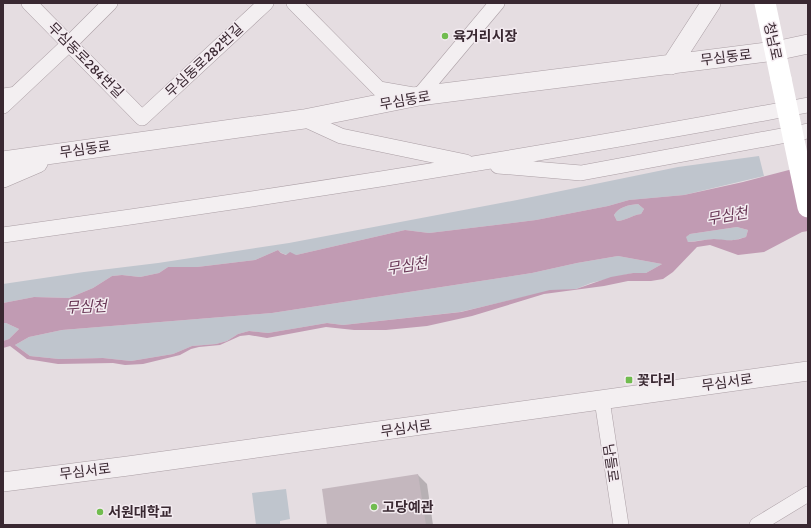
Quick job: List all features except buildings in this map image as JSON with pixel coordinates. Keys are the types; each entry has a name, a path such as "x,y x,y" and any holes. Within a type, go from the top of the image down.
{"main road":[{"name":"청남로","path":"765,3 808,207"}],"street":[{"path":"3,106 110,3"},
{"name":"무심동로282번길","path":"142,118 266,3"},
{"path":"294,3 379,89 419,96 497,3"},
{"path":"671,65 711,3"},
{"name":"무심동로284번길","path":"31,4 142,118"},
{"name":"무심동로","path":"3,161 304,119 419,96 671,65 775,51 808,44"},
{"path":"3,235 120,219 476,164 661,133 808,105"},
{"path":"142,118 145,141"},
{"path":"304,119 341,136 476,164 581,173 808,131"},
{"path":"3,178 61,153"},
{"name":"무심서로","path":"3,482 151,463 808,371"},
{"name":"남들로","path":"602,400 620,525"},
{"path":"757,525 808,494"}],"lane":[{"path":"3,92 21,89"}],"shaded area":[{"path":"759,156 764,176 684,195 629,200 608,206 536,220 429,233 405,230 296,255 284,254 278,250 255,260 197,267 168,267 159,273 140,277 122,275 112,276 93,288 69,298 34,297 3,303 3,284 158,263 289,243 517,200 678,167"},
{"path":"638,204 644,209 641,214 617,221 614,215 618,210 627,206"},
{"path":"737,227 748,230 746,237 724,241 713,239 688,242 685,237 690,234"},
{"path":"618,256 662,264 646,273 633,273 591,283 576,289 550,291 460,312 343,325 327,323 268,333 249,331 238,334 227,341 216,344 192,346 173,354 131,361 103,358 59,359 30,356 15,345 29,337 62,330 272,313 532,273"},
{"path":"3,323 19,329 9,339 3,341"},
{"path":"286,489 290,519 280,521 280,525 256,525 252,493"}],"water":[{"name":"무심천","path":"808,165 808,231 802,232 764,252 738,255 710,245 697,247 673,272 663,279 651,281 628,281 604,286 544,294 472,316 427,326 386,330 354,330 326,327 267,338 249,335 240,336 220,345 199,347 191,349 180,355 143,364 125,365 113,363 58,364 27,359 10,346 3,348 3,341 9,339 19,329 3,323 3,303 34,297 69,298 93,288 112,276 122,275 140,277 159,273 168,267 197,267 255,260 278,250 286,255 290,252 296,255 405,230 429,233 536,220 608,206 629,200 684,195 743,182","holes":["638,204 644,209 641,214 617,221 614,215 618,210 627,206","737,227 748,230 746,237 733,240 708,239 688,242 686,237 690,234","618,256 662,264 646,273 633,273 611,277 576,289 550,290 461,312 343,325 327,323 268,333 249,331 238,334 227,341 216,344 192,346 173,354 131,361 103,358 59,359 30,356 15,345 29,337 62,330 272,313 532,273"]}],"place":[{"name":"육거리시장","path":"445,36"},
{"name":"꽃다리","path":"629,380"},
{"name":"고당예관","path":"374,507"},
{"name":"서원대학교","path":"100,512"}]}
